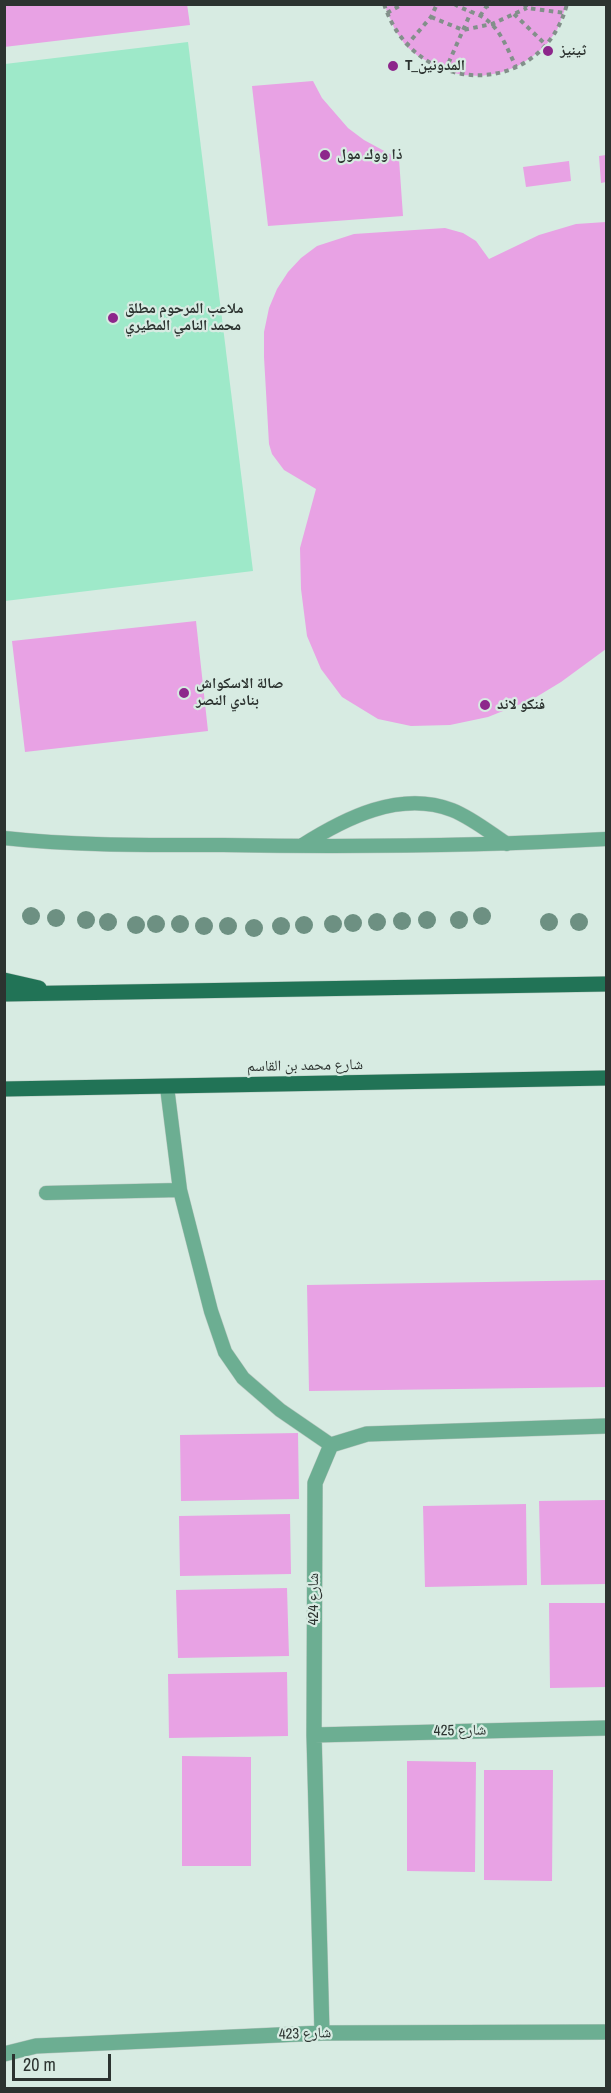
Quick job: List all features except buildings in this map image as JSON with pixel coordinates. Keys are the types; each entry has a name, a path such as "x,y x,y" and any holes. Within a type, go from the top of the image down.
{"main road":[{"path":"4,981 71,995"},
{"path":"4,994 71,995 606,984"},
{"name":"شارع محمد بن القاسم","path":"4,1089 606,1078"}],"street":[{"path":"331,1445 367,1434 606,1426"},
{"name":"شارع 424","path":"322,2033 314,1735 315,1483 331,1445"},
{"name":"شارع 425","path":"314,1735 606,1728"},
{"name":"شارع 423","path":"4,2054 36,2046 322,2033 606,2032"}],"lane":[{"path":"300,846 341,823 365,813 411,803 451,810 469,818 507,844"},
{"path":"4,838 84,844 300,846 507,844 606,839"},
{"path":"167,1087 180,1190 211,1311 225,1352 243,1378 279,1410 331,1445"},
{"path":"46,1193 180,1190"}],"path":[{"path":"384,4 395,30 406,46 424,60 445,71 481,76 516,67 532,57 546,45 557,30 567,4"},
{"path":"387,13 403,4"},
{"path":"406,46 431,16 437,4"},
{"path":"454,4 492,24 506,45 516,67"},
{"path":"480,16 485,6 493,4"},
{"path":"431,16 463,30 492,24 525,6 565,13"},
{"path":"445,71 471,12"},
{"path":"514,14 546,45"}],"green space":[{"name":"ملاعب المرحوم مطلق محمد النامي المطيري","path":"188,42 253,571 5,601 5,64"}],"place":[{"name":"ثينيز","path":"548,51"},
{"name":"T_المدونين","path":"393,66"},
{"name":"ذا ووك مول","path":"325,155"},
{"name":"ملاعب المرحوم مطلق محمد النامي المطيري","path":"113,318"},
{"name":"صالة الاسكواش بنادي النصر","path":"184,693"},
{"name":"فنكو لاند","path":"485,705"}]}
